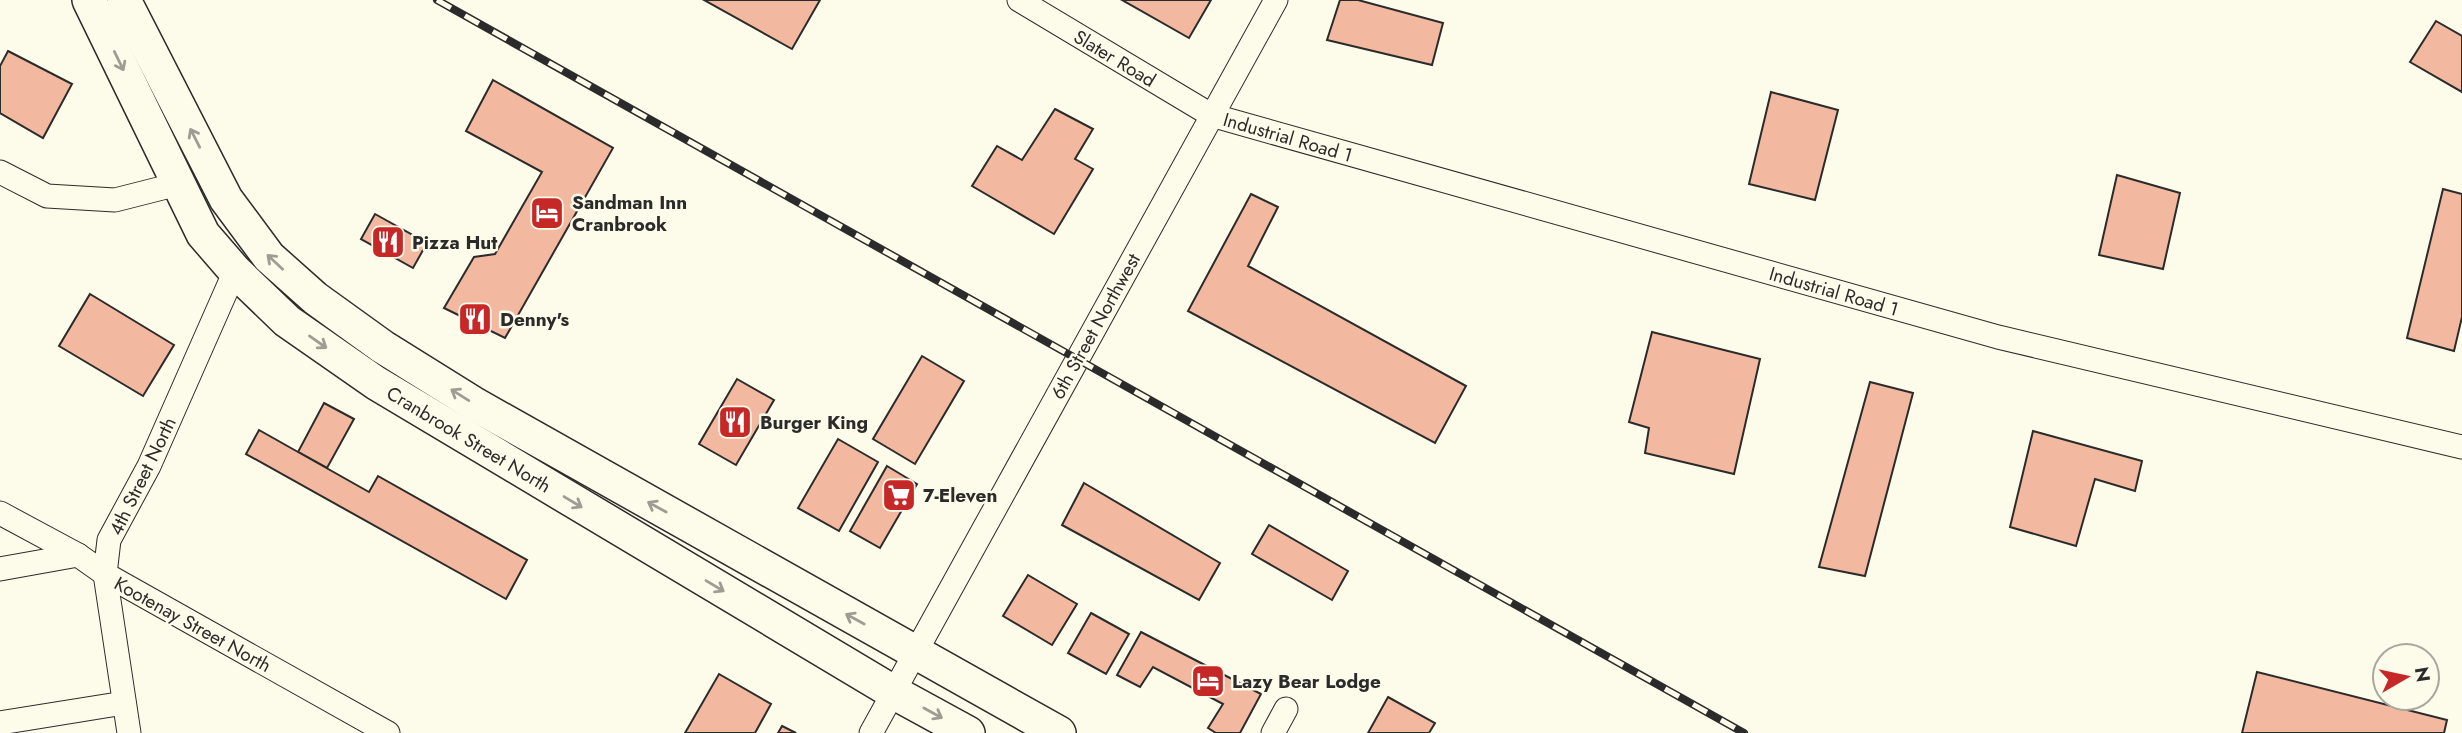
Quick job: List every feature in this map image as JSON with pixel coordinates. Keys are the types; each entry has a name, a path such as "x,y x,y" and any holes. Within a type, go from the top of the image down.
{"highway":[{"name":"Cranbrook Street North","path":"89,0 203,234 235,271 287,321 376,383 893,692 968,733"},
{"path":"124,0 226,199"},
{"path":"178,184 199,181 226,199"},
{"name":"Cranbrook Street North","path":"226,199 268,257 315,298 383,347 488,412 1059,733"}],"street":[{"name":"Slater Road","path":"1019,0 1211,115"},
{"name":"6th Street Northwest","path":"871,733 1276,0"},
{"name":"Industrial Road 1","path":"1211,115 1998,337 2462,447"},
{"path":"0,172 47,196 115,200 178,184"},
{"name":"4th Street North","path":"129,733 105,574 109,540 149,466 235,271"},
{"name":"Kootenay Street North","path":"0,513 388,733"},
{"path":"0,569 78,555"},
{"path":"0,723 124,703"},
{"path":"1273,733 1286,709"}],"building":[{"path":"704,0 820,0 792,49"},
{"path":"1122,0 1211,0 1189,38"},
{"path":"1340,0 1358,0 1443,23 1432,65 1327,40"},
{"path":"2436,21 2462,36 2462,92 2410,62"},
{"path":"8,51 72,84 43,138 0,113 0,66"},
{"name":"Sandman Inn Cranbrook","path":"493,80 613,148 505,338 444,308 474,257 495,254 542,172 466,131"},
{"path":"1771,92 1838,110 1815,200 1749,184"},
{"path":"1055,109 1093,129 1075,159 1093,169 1054,234 972,186 997,146 1022,160"},
{"path":"2117,175 2180,193 2163,269 2099,255"},
{"path":"2443,189 2462,194 2462,317 2454,351 2407,338"},
{"path":"1251,194 1278,207 1248,266 1466,386 1435,443 1188,311"},
{"path":"375,214 427,243 413,268 361,239"},
{"path":"90,294 174,345 143,396 59,346"},
{"path":"1652,332 1760,359 1734,474 1645,453 1649,428 1629,422"},
{"path":"922,356 964,381 915,464 873,439"},
{"path":"737,379 774,400 736,465 699,444"},
{"path":"1870,382 1913,393 1865,576 1819,567"},
{"path":"324,403 354,419 327,468 298,452"},
{"path":"259,430 369,492 378,476 527,560 506,599 246,454"},
{"path":"2033,431 2142,461 2135,491 2095,479 2076,546 2010,527"},
{"path":"838,439 878,462 839,531 798,508"},
{"path":"887,466 917,484 880,548 850,531"},
{"path":"1084,483 1220,563 1199,600 1062,525"},
{"path":"1269,525 1348,571 1332,600 1252,554"},
{"path":"1028,575 1077,604 1052,645 1003,616"},
{"path":"1091,613 1129,634 1106,674 1068,653"},
{"name":"Lazy Bear Lodge","path":"1141,632 1261,694 1240,733 1216,733 1208,728 1223,704 1153,667 1140,687 1117,675"},
{"path":"2257,672 2371,701 2371,712 2415,712 2447,720 2444,733 2242,733"},
{"path":"719,674 771,704 755,733 685,733"},
{"path":"1388,697 1435,723 1429,733 1368,733"},
{"path":"782,726 796,733 778,733"}],"railway":[{"path":"437,0 1744,733"}],"place":[{"name":"Sandman Inn Cranbrook","path":"547,213"},
{"name":"Pizza Hut","path":"388,242"},
{"name":"Denny's","path":"475,319"},
{"name":"Burger King","path":"735,422"},
{"name":"7-Eleven","path":"899,495"},
{"name":"Lazy Bear Lodge","path":"1208,681"}]}
